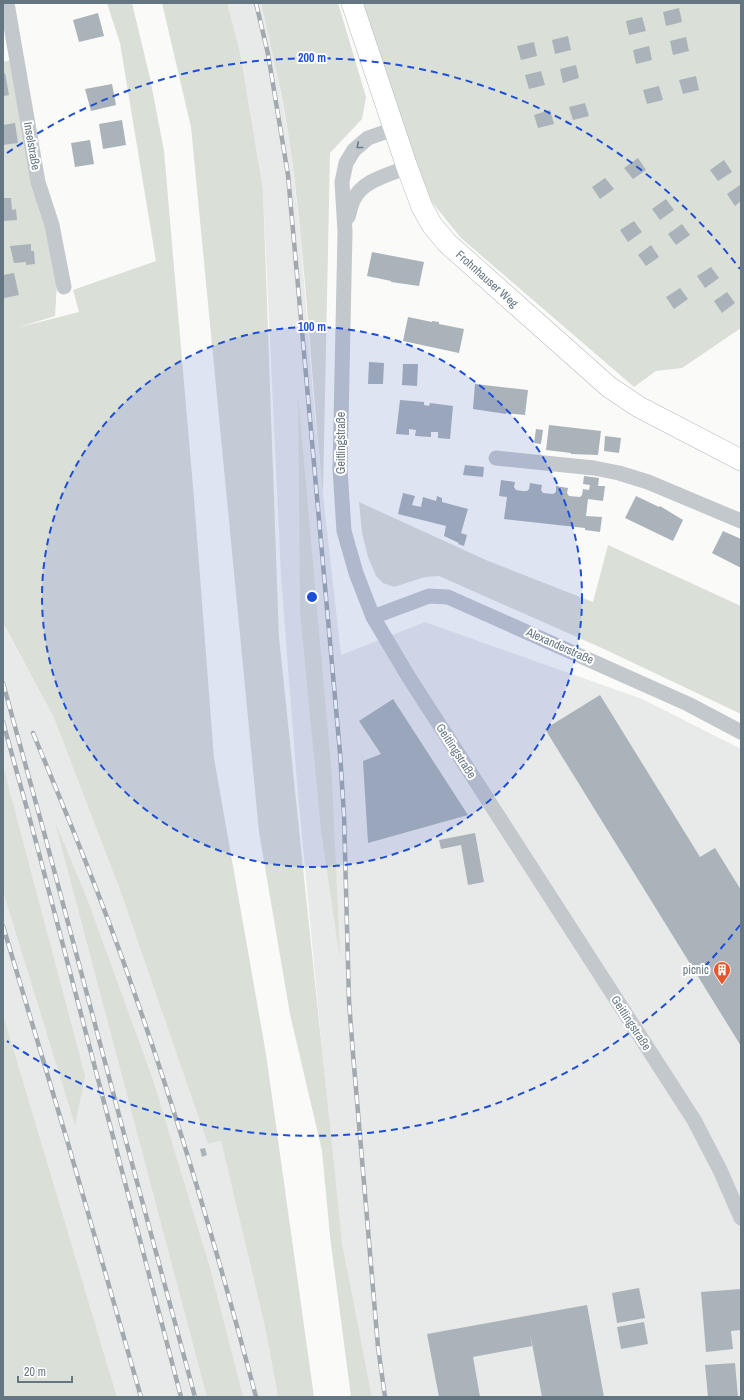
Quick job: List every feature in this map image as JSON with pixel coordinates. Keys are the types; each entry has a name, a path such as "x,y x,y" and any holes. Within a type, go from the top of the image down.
{"main road":[{"name":"Frohnhauser Weg","path":"352,3 407,167 422,207 432,225 447,243 609,387 640,407 741,460"}],"street":[{"name":"Inselstraße","path":"7,3 38,182 52,225 64,287"},
{"name":"Geitlingstraße","path":"394,129 368,138 354,150 346,163 342,182 345,232 340,469 344,531 356,573 373,617 408,676 694,1120 720,1170 741,1218"},
{"name":"Geitlingstraße","path":"345,232 353,200 357,192 364,185 407,167"},
{"path":"496,458 594,468 619,473 648,482 741,520"},
{"name":"Alexanderstraße","path":"373,617 429,596 448,597 688,704 741,732"}],"shaded area":[{"path":"107,3 132,3 150,78 164,151 194,498 214,758 266,1054 314,1397 278,1397 265,1327 221,1141 208,1144 120,890 54,718 3,623 3,62 11,60 49,238 57,283 55,316 16,328 79,312 73,290 156,261 120,43"},
{"path":"162,3 227,3 240,53 263,191 279,637 342,1242 372,1397 351,1397 330,1236 322,1151 290,1014 259,832 191,127"},
{"path":"223,3 261,3 272,48 290,144 301,243 314,407 341,655 425,622 642,699 741,749 741,1397 372,1397 342,1242 333,1166 297,783 281,577 263,191"},
{"path":"261,3 338,3 366,97 362,119 330,153 323,494 296,189 284,109"},
{"path":"354,3 741,3 741,328 682,368 656,371 634,387 461,238 427,196"},
{"path":"298,394 332,777 340,959 321,831 300,612"},
{"path":"359,502 486,560 593,602 608,545 741,606 741,714 604,649 439,576 425,577 394,587 383,583 376,576 368,557 362,533"},
{"path":"3,624 54,718 120,890 209,1144 221,1141 265,1327 278,1397 117,1397 3,1014"},
{"path":"3,766 85,1076 75,1125 3,891"},
{"path":"55,822 86,896 153,1080 210,1268 243,1397 207,1397"},
{"path":"3,1014 117,1397 3,1397"}],"building":[{"path":"679,8 682,22 666,26 663,12"},
{"path":"98,13 104,36 79,42 73,20"},
{"path":"642,17 646,31 629,35 626,21"},
{"path":"568,36 571,50 555,54 552,40"},
{"path":"686,37 689,51 673,55 670,41"},
{"path":"534,42 537,56 521,60 517,46"},
{"path":"649,46 652,60 636,64 633,50"},
{"path":"576,65 579,78 563,83 560,69"},
{"path":"541,71 545,85 529,89 525,75"},
{"path":"5,73 9,95 3,96 3,74"},
{"path":"696,76 699,90 683,94 679,80"},
{"path":"112,84 116,105 91,111 85,89"},
{"path":"659,86 663,100 647,104 643,90"},
{"path":"585,103 589,116 573,120 569,107"},
{"path":"550,110 554,124 538,128 534,115"},
{"path":"122,120 126,145 103,149 99,124"},
{"path":"15,123 18,143 3,145 3,125"},
{"path":"90,140 94,164 75,167 71,143"},
{"path":"638,158 646,170 633,179 624,168"},
{"path":"724,160 732,172 718,181 710,170"},
{"path":"605,178 614,189 600,199 592,187"},
{"path":"740,185 741,201 735,206 727,194"},
{"path":"3,198 11,198 12,210 16,209 17,220 3,221"},
{"path":"666,199 674,210 660,220 652,209"},
{"path":"634,221 642,232 628,242 620,230"},
{"path":"682,224 690,235 676,245 668,234"},
{"path":"31,244 31,251 34,251 35,264 26,265 26,262 14,263 10,246"},
{"path":"651,245 659,257 646,266 638,255"},
{"path":"372,252 424,262 419,286 391,282 367,276"},
{"path":"711,267 719,278 705,288 697,276"},
{"path":"14,273 19,295 4,298 3,275"},
{"path":"680,288 688,299 674,309 666,297"},
{"path":"727,292 735,303 722,313 714,301"},
{"path":"408,317 439,322 439,324 464,329 459,353 403,341"},
{"path":"369,362 384,363 383,384 368,384"},
{"path":"403,364 418,364 417,386 402,385"},
{"path":"475,384 528,390 525,415 473,409"},
{"path":"400,400 424,402 424,405 429,406 430,403 453,406 450,439 438,438 438,432 431,432 431,437 415,436 416,430 409,429 409,435 396,434"},
{"path":"549,425 601,431 598,455 571,454 546,450"},
{"path":"536,429 543,430 541,444 534,443"},
{"path":"605,436 621,438 619,453 604,451"},
{"path":"465,465 484,467 483,477 463,475"},
{"path":"584,476 599,478 598,486 605,486 603,501 588,499 586,516 602,517 600,532 585,530 585,528 504,519 507,497 499,496 501,480 515,482 514,487 516,490 527,491 530,483 542,485 541,490 543,493 553,494 556,492 556,486 568,488 567,493 569,496 580,497 583,489 589,490 590,485 583,484"},
{"path":"403,493 415,496 412,505 421,507 423,497 436,501 437,496 442,498 442,502 468,509 461,533 467,535 464,546 444,536 446,526 398,514"},
{"path":"636,496 659,507 660,506 683,520 673,541 625,518"},
{"path":"723,531 741,539 741,568 712,553"},
{"path":"600,695 700,857 715,848 741,890 741,1046 545,729"},
{"path":"393,699 468,815 368,843 363,761 381,754 359,721"},
{"path":"475,833 484,882 468,885 461,845 441,849 439,840"},
{"path":"205,1148 207,1155 202,1157 200,1149"},
{"path":"639,1288 645,1318 617,1323 612,1293"},
{"path":"741,1289 741,1330 731,1331 733,1349 706,1352 701,1292"},
{"path":"587,1305 604,1397 542,1397 530,1333 532,1346 473,1357 480,1397 439,1397 427,1334"},
{"path":"644,1322 648,1344 621,1349 617,1327"},
{"path":"735,1363 738,1397 708,1397 705,1365"}],"railway":[{"path":"256,3 268,54 288,175 340,753 344,815 349,1001 378,1347 385,1397"},
{"path":"3,683 195,1397"},
{"path":"3,722 35,838 181,1397"},
{"path":"33,733 122,956 150,1039 199,1192 256,1397"},
{"path":"3,926 67,1140 141,1397"}],"place":[{"name":"picnic","path":"722,985"}]}
